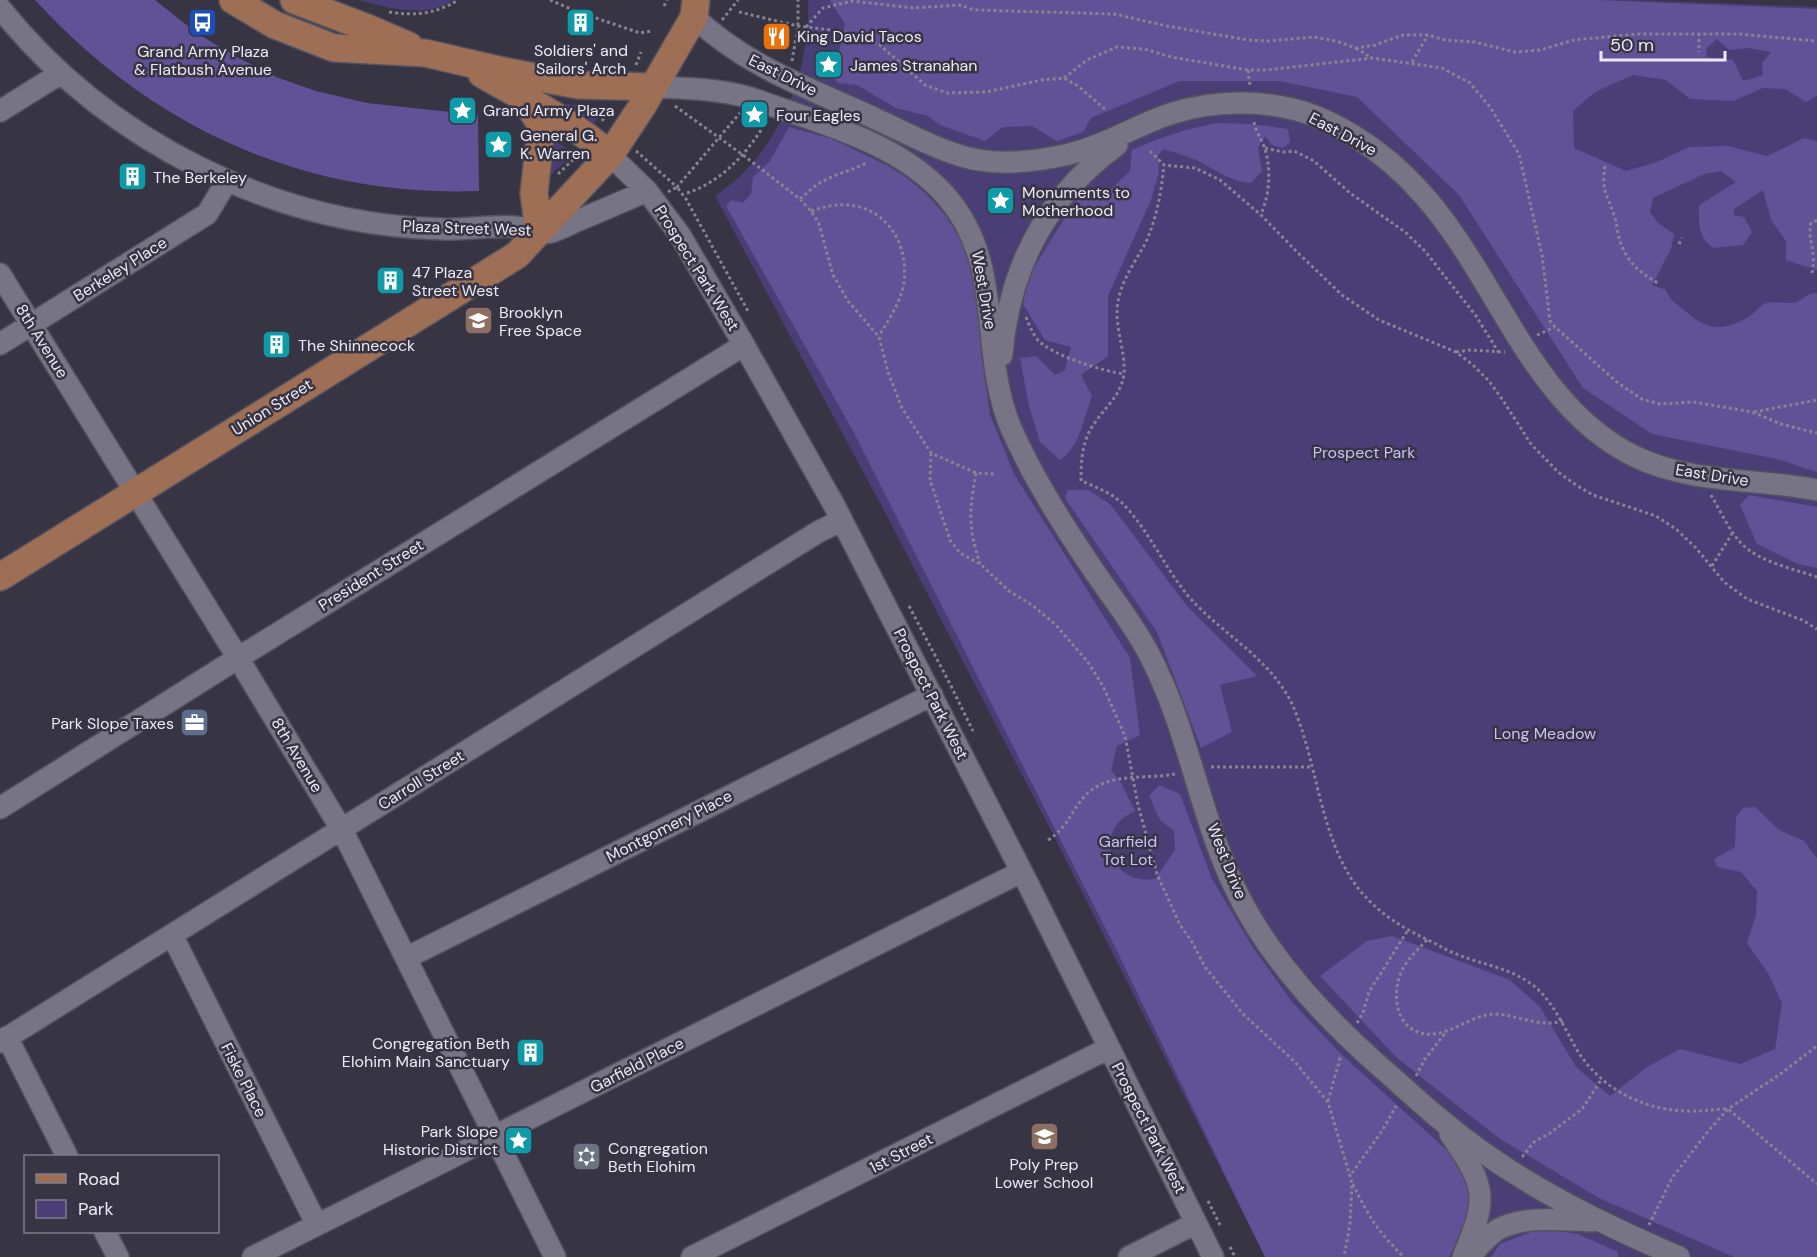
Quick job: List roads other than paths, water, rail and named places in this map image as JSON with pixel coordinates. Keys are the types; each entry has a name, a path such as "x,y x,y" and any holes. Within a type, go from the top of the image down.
{"main road":[{"path":"233,0 275,25 334,48 424,53"},
{"path":"294,0 365,27 424,53 461,62 578,85 652,87"},
{"name":"Plaza Street West","path":"539,231 620,152 688,5"},
{"path":"461,62 598,145 620,152"},
{"path":"525,100 534,112 541,130 534,193 539,231"},
{"name":"Union Street","path":"0,577 517,255 539,231"}],"street":[{"name":"East Drive","path":"688,5 717,39 737,52 958,154 979,160 1036,161 1067,155 1117,138 1170,114 1200,107 1252,104 1294,110 1314,116 1359,139 1380,153 1434,208 1456,236 1522,343 1552,386 1569,406 1596,431 1634,456 1678,472 1817,490"},
{"name":"Plaza Street West","path":"0,8 18,30 61,73 98,103 175,155 227,182 279,200 345,218 416,228 516,227 539,231"},
{"path":"0,111 61,73"},
{"name":"West Drive","path":"652,87 704,89 733,93 751,98 777,112 880,147 931,180 957,209 972,235 983,265 999,389 1011,427 1037,482 1149,653 1203,765 1230,878 1251,916 1288,971 1325,1015 1352,1026 1442,1121 1513,1173 1599,1221 1679,1257"},
{"name":"West Drive","path":"999,389 1002,347 1012,292 1035,235 1049,213 1075,181 1101,156 1146,124"},
{"name":"Prospect Park West","path":"620,152 680,236 842,520 1213,1257"},
{"name":"Berkeley Place","path":"0,344 207,214 227,182"},
{"path":"539,231 548,233 647,191"},
{"name":"8th Avenue","path":"0,274 238,657 342,830 555,1257"},
{"name":"President Street","path":"0,808 238,657 744,345"},
{"name":"Carroll Street","path":"4,1039 818,532 842,520"},
{"name":"Montgomery Place","path":"406,958 932,695"},
{"name":"Garfield Place","path":"253,1257 1021,872"},
{"name":"Fiske Place","path":"172,935 317,1225"},
{"path":"4,1039 66,1155"},
{"name":"1st Street","path":"692,1257 1109,1048"},
{"path":"1442,1121 1471,1165 1478,1180 1481,1197 1480,1211 1463,1257"},
{"name":"West Drive","path":"1470,1257 1498,1230 1516,1222 1599,1221"},
{"path":"1129,1257 1196,1223"},
{"path":"106,1233 118,1257"}],"place":[{"name":"Soldiers' and Sailors' Arch","path":"581,22"},
{"name":"Grand Army Plaza & Flatbush Avenue","path":"203,23"},
{"name":"King David Tacos","path":"776,36"},
{"name":"James Stranahan","path":"829,65"},
{"name":"Grand Army Plaza","path":"462,110"},
{"name":"Four Eagles","path":"755,115"},
{"name":"General G. K. Warren","path":"499,144"},
{"name":"The Berkeley","path":"132,177"},
{"name":"Monuments to Motherhood","path":"1001,201"},
{"name":"47 Plaza Street West","path":"391,281"},
{"name":"Brooklyn Free Space","path":"478,321"},
{"name":"The Shinnecock","path":"277,345"},
{"name":"Park Slope Taxes","path":"195,723"},
{"name":"Congregation Beth Elohim Main Sanctuary","path":"531,1052"},
{"name":"Poly Prep Lower School","path":"1044,1136"},
{"name":"Park Slope Historic District","path":"519,1140"},
{"name":"Congregation Beth Elohim","path":"587,1157"}],"park label":[{"name":"Prospect Park","path":"1364,452"},
{"name":"Long Meadow","path":"1545,733"},
{"name":"Garfield Tot Lot","path":"1128,850"}]}
